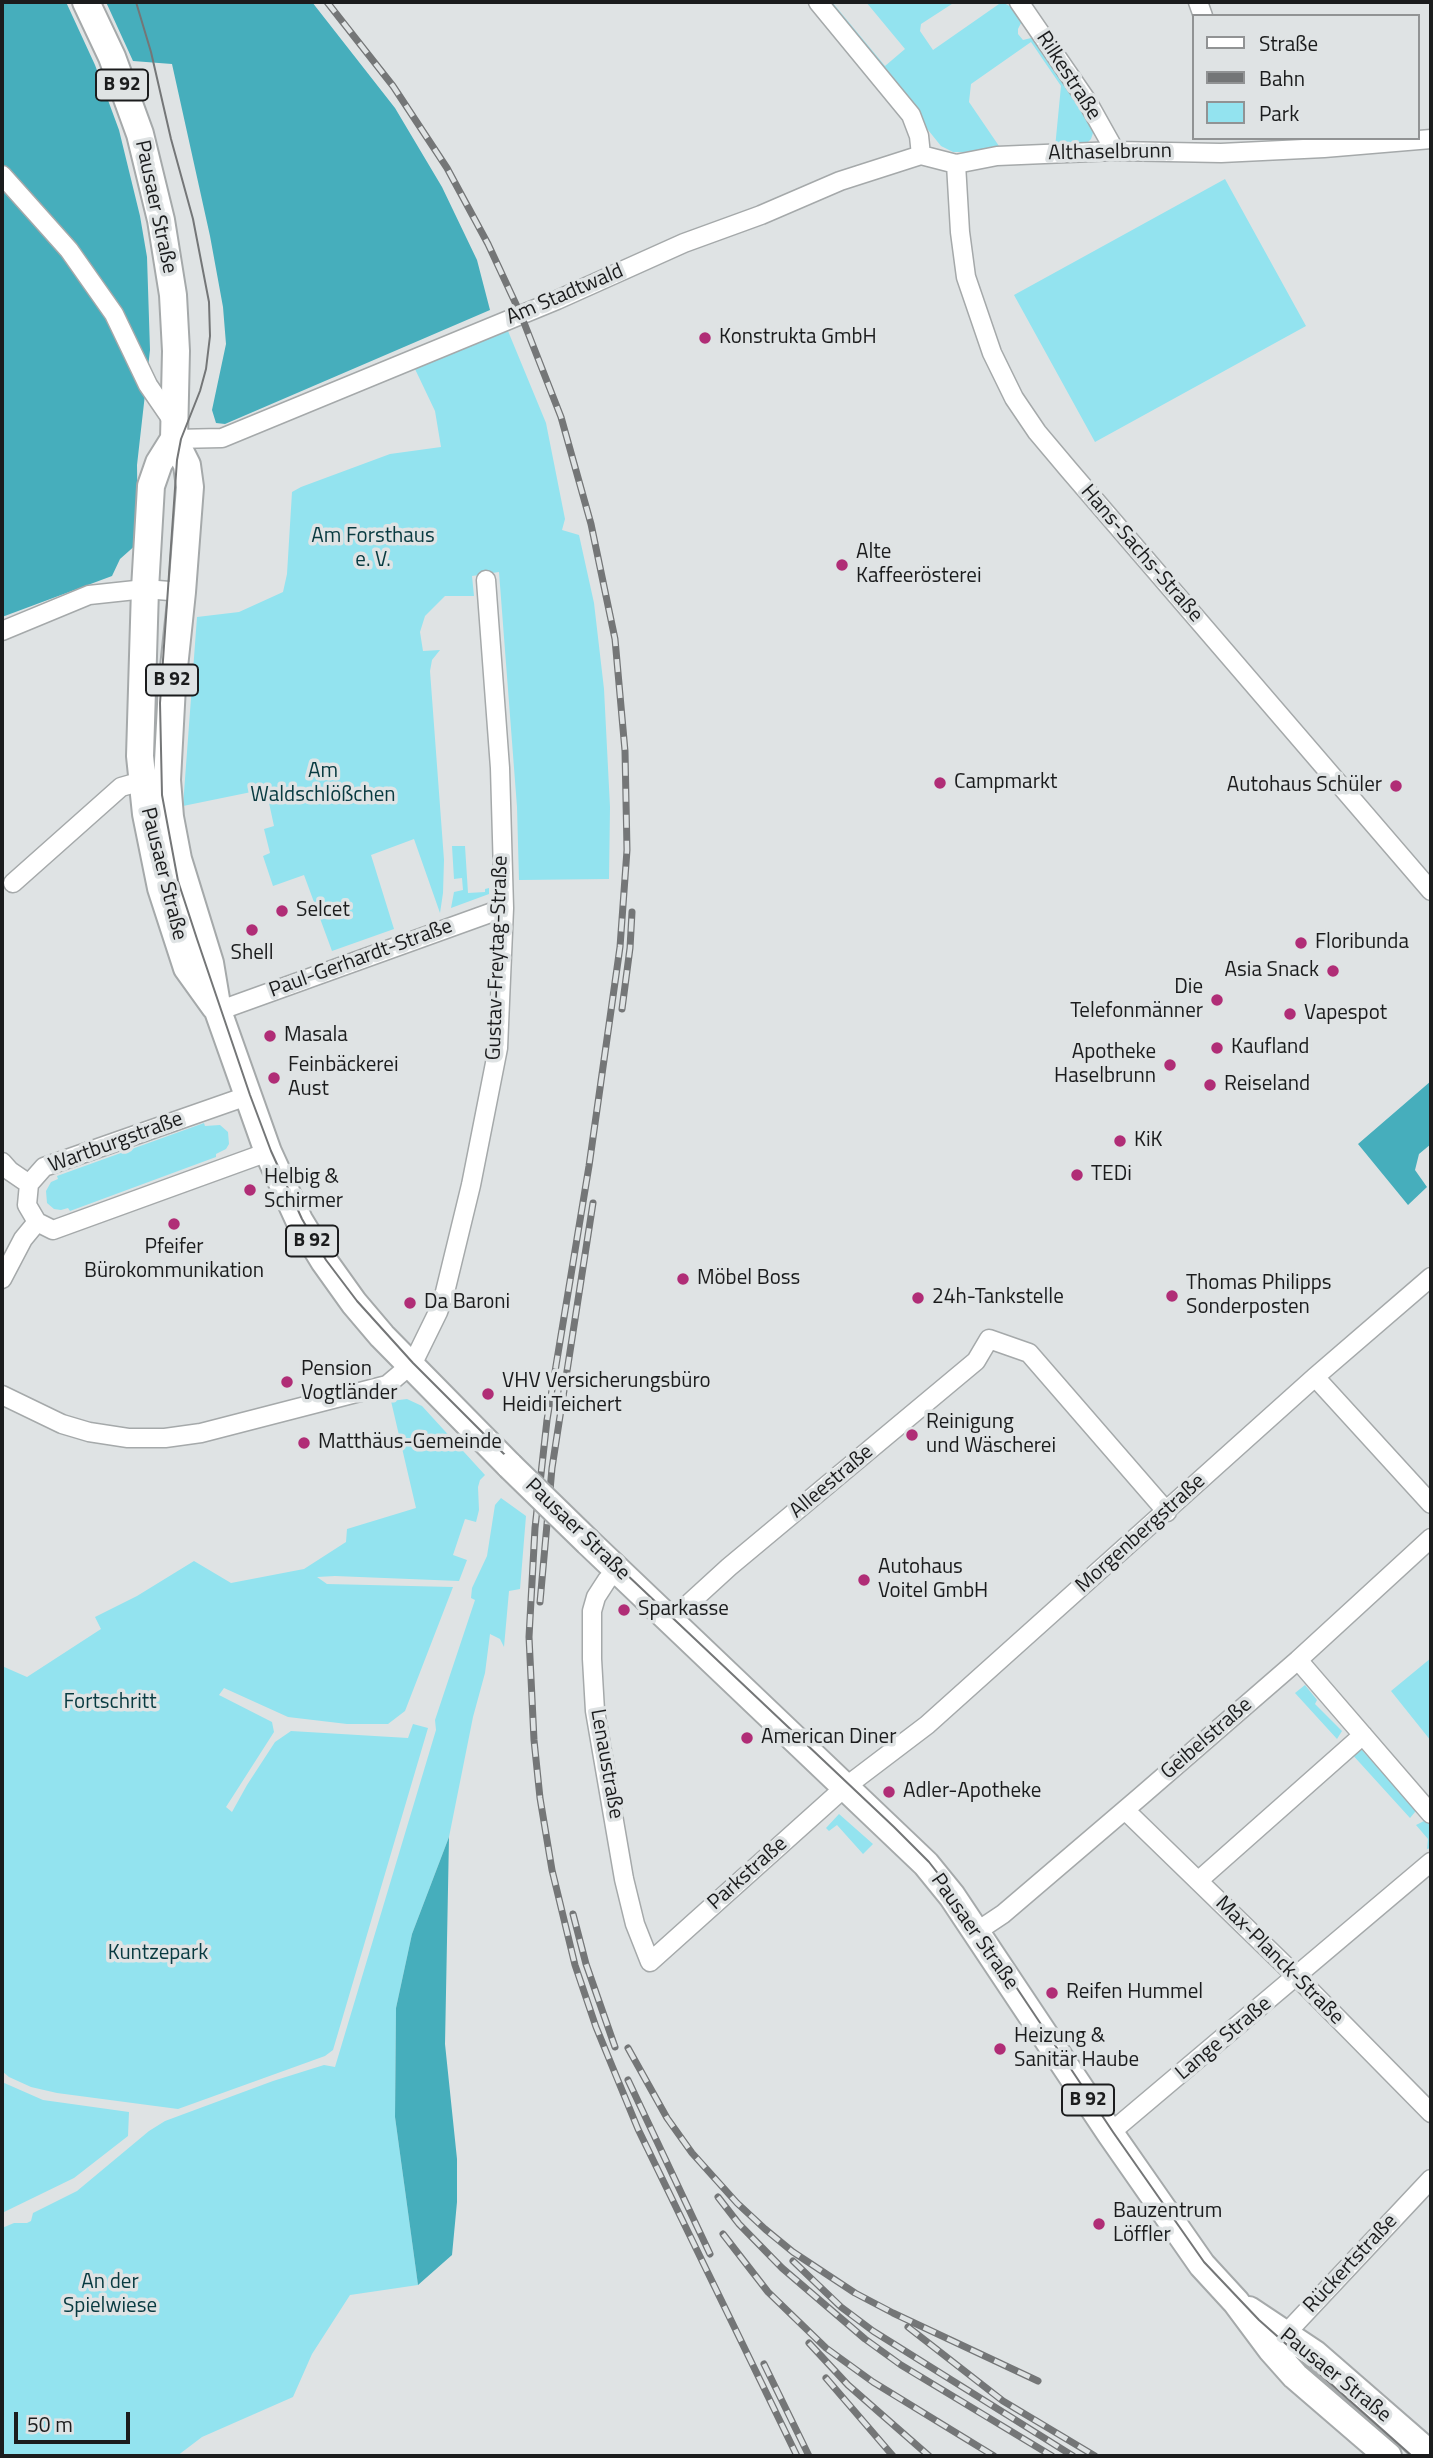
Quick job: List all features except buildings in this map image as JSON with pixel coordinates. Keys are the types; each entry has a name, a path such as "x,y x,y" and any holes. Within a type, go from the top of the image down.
{"main road":[{"name":"Pausaer Straße","path":"86,2 112,57 140,134 161,220 173,295 176,351 174,431 187,465 190,487 167,757 170,817 183,882 212,971 218,1011 268,1152 299,1220 354,1303 410,1365 587,1542 926,1864 976,1932 1202,2265 1278,2342 1295,2376 1388,2456"},
{"name":"Pausaer Straße","path":"174,431 151,486 140,756 151,846 176,934 187,968 218,1011"},
{"name":"Pausaer Straße","path":"1278,2342 1315,2354 1431,2455"}],"street":[{"path":"818,2 911,115 919,136 921,155 956,164"},
{"name":"Rilkestraße","path":"1019,2 1087,101 1115,151"},
{"name":"Althaselbrunn","path":"956,164 998,156 1221,146 1324,148 1431,139"},
{"name":"Am Stadtwald","path":"174,431 222,438 557,300 684,243 761,215 840,181 921,155"},
{"name":"Hans-Sachs-Straße","path":"956,164 966,277 992,353 1014,398 1037,432 1069,470 1431,891"},
{"name":"Pausaer Straße","path":"2,175 69,250 114,314 148,385 174,431"},
{"name":"Gustav-Freytag-Straße","path":"410,1365 438,1312 471,1185 498,1048 504,908 500,768 486,580"},
{"path":"2,631 89,595 145,589 182,592"},
{"path":"13,883 121,787 142,781"},
{"name":"Paul-Gerhardt-Straße","path":"218,1011 504,908"},
{"name":"Wartburgstraße","path":"37,1222 27,1205 29,1184 44,1167 247,1096"},
{"path":"2,1279 23,1239 37,1222 54,1230 268,1152"},
{"path":"2,1162 29,1184"},
{"name":"Morgenbergstraße","path":"846,1787 927,1725 1315,1377 1431,1277"},
{"name":"Alleestraße","path":"671,1620 729,1567 976,1361 989,1339 1029,1353 1167,1512"},
{"path":"2,1395 62,1424 89,1432 128,1438 165,1438 201,1433 387,1385 410,1365"},
{"path":"1315,1377 1431,1504"},
{"name":"Geibelstraße","path":"976,1932 1003,1914 1125,1810 1298,1660 1431,1538"},
{"name":"Lenaustraße","path":"618,1571 607,1580 596,1597 592,1611 595,1711 624,1879 635,1924 650,1962"},
{"path":"1298,1660 1431,1814"},
{"path":"1198,1881 1363,1735"},
{"name":"Parkstraße","path":"650,1962 846,1787"},
{"name":"Max-Planck-Straße","path":"1125,1810 1431,2113"},
{"name":"Lange Straße","path":"1110,2133 1297,1978 1431,1862"},
{"name":"Rückertstraße","path":"1278,2342 1431,2179"}],"green space":[{"path":"825,2 832,2 885,66 905,49 866,2 955,2 921,24 920,31 933,50 1004,3 1013,8 1022,21 1018,34 1023,40 1038,40 1090,118 1094,130 1091,139 1085,145 1055,148 1061,86 1031,42 971,84 969,102 1001,149 953,152 941,146"},
{"path":"1225,179 1306,326 1095,442 1014,295"},
{"name":"Am Forsthaus e. V.","path":"508,331 546,423 565,519 562,530 579,535 594,603 604,689 610,807 609,879 519,880 517,807 499,572 472,576 474,596 445,596 425,616 420,632 423,651 440,650 432,660 430,671 444,860 440,913 414,839 371,855 394,929 332,951 304,875 273,886 263,856 270,853 264,829 274,826 266,789 183,806 197,617 239,612 283,592 287,574 292,492 390,454 441,447 435,411 415,369"},
{"path":"452,846 465,846 468,893 485,892 485,889 489,888 489,894 451,908 454,892 463,890 462,878 454,879"},
{"path":"204,1123 205,1126 220,1125 228,1132 229,1144 226,1149 216,1154 216,1157 70,1211 68,1208 54,1209 47,1203 46,1191 51,1182 58,1179 57,1176"},
{"path":"407,1399 422,1406 485,1475 478,1487 479,1510 476,1522 465,1519 453,1555 467,1560 459,1581 317,1577 327,1584 453,1587 405,1711 388,1724 347,1724 288,1717 224,1688 219,1695 272,1722 274,1732 226,1807 232,1812 275,1742 291,1731 408,1738 413,1724 428,1728 333,2050 325,2056 178,2109 57,2093 31,2087 9,2077 2,2071 2,1666 27,1677 101,1629 95,1617 137,1596 194,1561 231,1583 304,1569 346,1542 347,1529 416,1508 391,1401"},
{"name":"An der Spielwiese","path":"501,1498 526,1516 520,1589 509,1591 504,1647 500,1639 490,1634 485,1673 473,1717 449,1837 412,1934 396,2008 395,2117 418,2285 350,2295 312,2354 293,2397 202,2437 177,2456 2,2456 2,2228 14,2223 27,2223 31,2221 33,2213 77,2191 149,2131 165,2121 273,2081 324,2065 335,2067 436,1730 435,1720 475,1600 471,1598 472,1588 487,1556 495,1505"},
{"path":"1431,1658 1431,1741 1391,1691"},
{"path":"1305,1685 1317,1700 1315,1704 1342,1731 1337,1739 1295,1693"},
{"path":"1360,1748 1415,1808 1410,1818 1350,1752"},
{"path":"839,1814 873,1844 863,1854 837,1825 829,1831 826,1828"},
{"path":"1431,1820 1431,1848 1427,1849 1428,1839 1416,1825"},
{"path":"2,2082 43,2100 129,2112 128,2136 74,2178 2,2213"}],"shaded area":[{"path":"2,2 66,2 95,65 119,130 140,216 147,257 150,350 137,465 138,543 120,559 112,576 2,617"},
{"path":"106,2 312,2 395,108 442,187 477,260 490,310 225,424 216,423 212,410 226,344 223,307 172,64 133,61"},
{"path":"1431,1081 1431,1144 1419,1154 1415,1170 1427,1187 1408,1205 1358,1144"},
{"path":"449,1837 445,2044 457,2159 457,2202 452,2255 418,2285 395,2117 396,2008 412,1934"}],"tram line":[{"path":"136,2 193,219 209,302 210,336 206,369 181,439 177,460 160,703 162,795 178,881 197,939 250,1095 271,1151 302,1219 326,1260 357,1301 413,1363 588,1538 929,1862 954,1894 1113,2132 1204,2262 1259,2320 1412,2456"}],"railway":[{"path":"327,2 393,86 447,168 488,244 521,315 561,417 591,524 615,639 625,751 627,850 620,947 589,1166 547,1420 535,1528 529,1637 534,1740 552,1870 575,1965 596,2027 638,2129 797,2456"},
{"path":"622,1009 632,912"},
{"path":"540,1602 552,1468 593,1203"},
{"path":"573,1914 586,1964 615,2047"},
{"path":"628,2048 667,2118 692,2153 737,2203 793,2252 855,2293 1038,2381"},
{"path":"628,2080 710,2254"},
{"path":"718,2197 739,2224 782,2268 865,2339 901,2365 1052,2456"},
{"path":"723,2234 768,2292 826,2348 873,2382 994,2456"},
{"path":"793,2261 841,2307 873,2331 1073,2456"},
{"path":"908,2327 1003,2401 1095,2456"},
{"path":"809,2343 848,2385 929,2456"},
{"path":"764,2364 809,2456"},
{"path":"826,2378 893,2456"}],"place":[{"name":"Konstrukta GmbH","path":"705,338"},
{"name":"Alte Kaffeerösterei","path":"842,565"},
{"name":"Campmarkt","path":"940,783"},
{"name":"Autohaus Schüler","path":"1396,786"},
{"name":"Selcet","path":"282,911"},
{"name":"Shell","path":"252,930"},
{"name":"Floribunda","path":"1301,943"},
{"name":"Asia Snack","path":"1333,971"},
{"name":"Die Telefonmänner","path":"1217,1000"},
{"name":"Vapespot","path":"1290,1014"},
{"name":"Masala","path":"270,1036"},
{"name":"Kaufland","path":"1217,1048"},
{"name":"Apotheke Haselbrunn","path":"1170,1065"},
{"name":"Feinbäckerei Aust","path":"274,1078"},
{"name":"Reiseland","path":"1210,1085"},
{"name":"KiK","path":"1120,1141"},
{"name":"TEDi","path":"1077,1175"},
{"name":"Helbig & Schirmer","path":"250,1190"},
{"name":"Pfeifer Bürokommunikation","path":"174,1224"},
{"name":"Möbel Boss","path":"683,1279"},
{"name":"Thomas Philipps Sonderposten","path":"1172,1296"},
{"name":"24h-Tankstelle","path":"918,1298"},
{"name":"Da Baroni","path":"410,1303"},
{"name":"Pension Vogtländer","path":"287,1382"},
{"name":"VHV Versicherungsbüro Heidi Teichert","path":"488,1394"},
{"name":"Reinigung und Wäscherei","path":"912,1435"},
{"name":"Matthäus-Gemeinde","path":"304,1443"},
{"name":"Autohaus Voitel GmbH","path":"864,1580"},
{"name":"Sparkasse","path":"624,1610"},
{"name":"American Diner","path":"747,1738"},
{"name":"Adler-Apotheke","path":"889,1792"},
{"name":"Reifen Hummel","path":"1052,1993"},
{"name":"Heizung & Sanitär Haube","path":"1000,2049"},
{"name":"Bauzentrum Löffler","path":"1099,2224"}],"park label":[{"name":"Am Waldschlößchen","path":"323,784"},
{"name":"Fortschritt","path":"110,1703"},
{"name":"Kuntzepark","path":"158,1954"}]}
